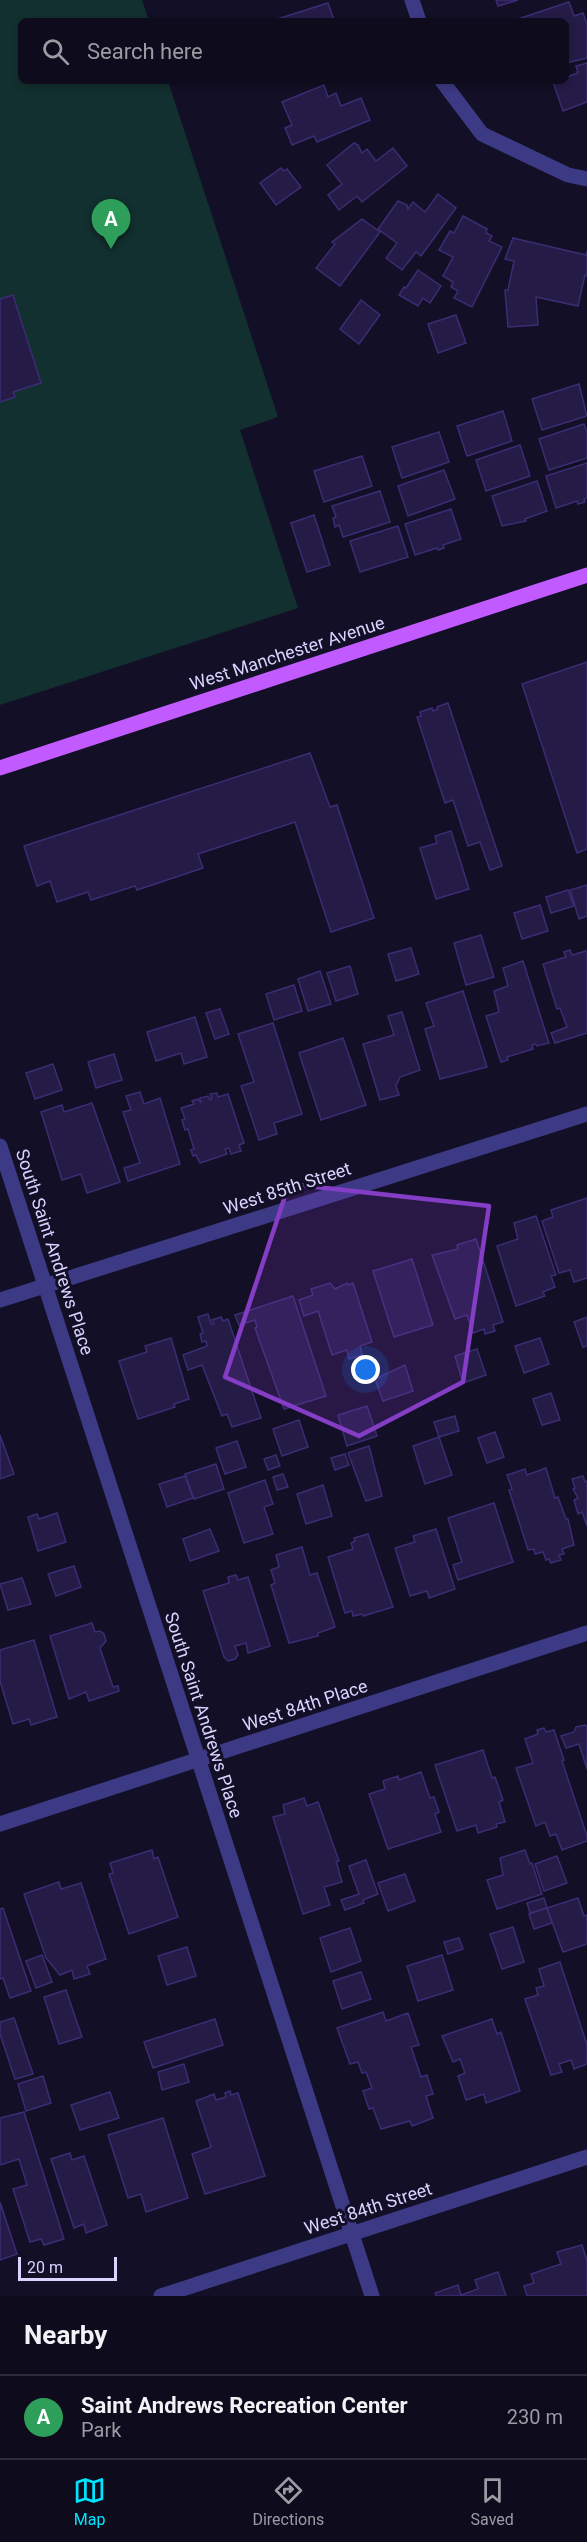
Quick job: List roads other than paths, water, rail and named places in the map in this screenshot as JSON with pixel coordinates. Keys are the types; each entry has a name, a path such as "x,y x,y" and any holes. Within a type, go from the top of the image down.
{"main road":[{"name":"West Manchester Avenue","path":"0,768 587,575"}],"street":[{"path":"412,0 418,18"},
{"path":"444,84 483,134 568,175 587,179"},
{"name":"West 85th Street","path":"0,1300 587,1114"},
{"name":"South Saint Andrews Place","path":"0,1146 372,2296"},
{"name":"West 84th Place","path":"0,1824 587,1633"},
{"name":"West 84th Street","path":"161,2296 587,2157"}],"place":[{"name":"Saint Andrews Recreation Center","path":"111,249"}]}
